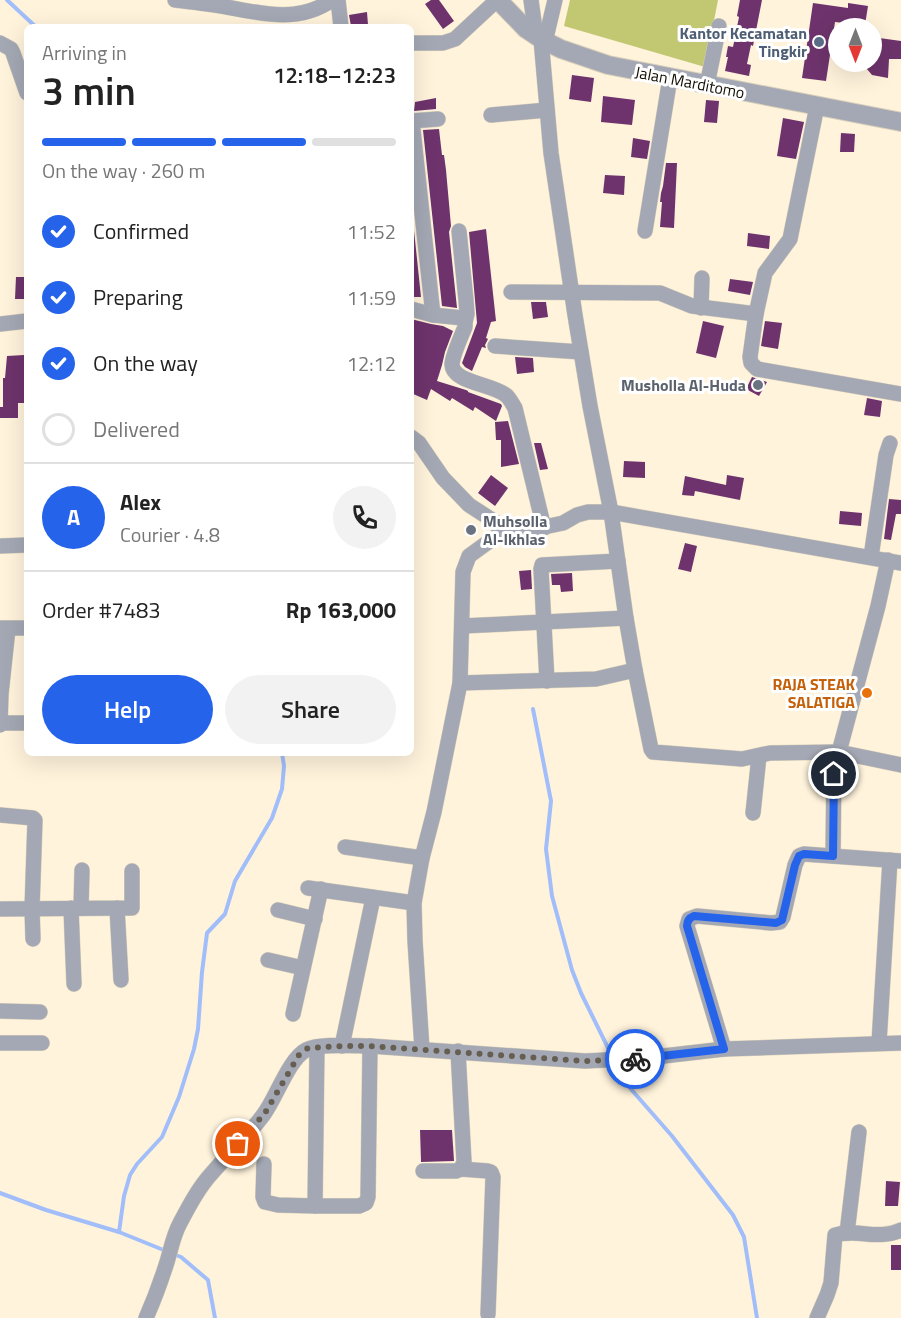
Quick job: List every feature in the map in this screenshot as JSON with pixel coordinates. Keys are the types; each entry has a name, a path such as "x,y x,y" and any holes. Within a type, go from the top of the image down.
{"street":[{"path":"175,0 273,15 301,13 330,1 340,24"},
{"path":"414,43 443,43 455,39 497,0"},
{"name":"Jalan Marditomo","path":"497,0 526,29 541,39 561,49 608,65 901,122"},
{"path":"531,0 541,39 551,153 581,352 611,513 635,670 651,750 742,759 770,753 839,753 901,765"},
{"path":"541,39 555,0"},
{"path":"707,85 719,26"},
{"path":"0,43 14,53 24,84"},
{"path":"645,231 670,78"},
{"path":"817,106 789,239 765,273 756,314 751,363 757,369 901,394"},
{"path":"491,115 547,110"},
{"path":"414,121 438,119"},
{"path":"414,139 433,315"},
{"path":"459,231 467,307 465,327 452,362 454,371 460,378 492,388 507,396 515,408 544,528"},
{"path":"701,308 702,278"},
{"path":"511,292 660,293 701,308 756,314"},
{"path":"414,310 433,315 460,317 464,318 465,322"},
{"path":"0,324 24,321"},
{"path":"495,346 581,352"},
{"path":"414,439 443,478 469,505 506,529 517,531 544,528 588,512 611,513 895,562 878,606 834,765 833,856"},
{"path":"871,557 886,455 890,443"},
{"path":"422,1049 414,903 460,683 464,572 469,556 506,529"},
{"path":"0,546 24,545"},
{"path":"547,681 542,565 618,561"},
{"path":"462,626 626,618"},
{"path":"24,628 4,628 0,724 24,723"},
{"path":"460,683 596,679 635,670"},
{"path":"753,813 759,756"},
{"path":"0,815 35,820 33,939"},
{"path":"345,847 422,858"},
{"path":"724,1049 687,926 689,919 697,916 780,922 795,865 799,856 804,854 896,860 879,1044"},
{"path":"74,984 76,908 82,870"},
{"path":"0,909 132,908 132,871"},
{"path":"293,1014 315,919 315,889 414,903"},
{"path":"342,1046 373,898"},
{"path":"117,908 121,980"},
{"path":"278,910 315,919"},
{"path":"268,960 303,968"},
{"path":"0,1011 40,1012"},
{"path":"146,1318 153,1303 172,1241 197,1193 265,1113 299,1055 308,1048 370,1046 585,1061 634,1059 724,1049 901,1042"},
{"path":"0,1043 42,1043"},
{"path":"264,1164 263,1197 265,1202 278,1205 315,1206 359,1206 366,1203 368,1197 370,1046"},
{"path":"315,1206 317,1047"},
{"path":"458,1051 464,1162 461,1169"},
{"path":"847,1233 858,1132"},
{"path":"423,1171 446,1172 461,1169 491,1172 493,1177 488,1314"},
{"path":"817,1318 831,1283 835,1235 847,1233 880,1236 901,1230"}],"green space":[{"path":"570,0 718,0 705,67 564,26"}],"building":[{"path":"431,0 439,0 454,21 443,29 425,4"},
{"path":"740,0 762,0 747,64 751,65 749,76 725,71 728,46 733,47"},
{"name":"Kantor Kecamatan Tingkir","path":"813,3 848,8 848,3 868,6 866,18 828,18 826,81 802,78"},
{"path":"367,12 368,24 351,24 349,15"},
{"path":"882,38 901,41 901,59 889,59 888,78 872,75 869,72 882,72"},
{"path":"572,75 594,78 591,102 569,99"},
{"path":"603,96 635,100 632,125 601,122"},
{"path":"436,98 436,109 414,111 415,102"},
{"path":"706,100 719,101 717,123 704,122"},
{"path":"783,118 804,122 796,159 777,156"},
{"path":"439,129 446,170 451,226 449,232 457,308 442,306 423,130"},
{"path":"841,133 855,134 854,152 840,152"},
{"path":"633,138 650,141 647,159 631,157"},
{"path":"666,163 677,163 674,228 660,227 662,202 660,202"},
{"path":"605,175 625,176 624,195 603,193"},
{"path":"486,229 496,321 491,322 486,338 488,339 486,348 482,347 472,371 462,363 477,323 469,232"},
{"path":"414,230 421,297 414,297"},
{"path":"748,233 770,236 769,249 747,246"},
{"path":"16,277 24,277 24,299 15,299"},
{"path":"730,279 753,282 750,295 728,291"},
{"path":"531,302 546,302 548,317 533,319"},
{"path":"414,320 443,326 453,331 437,381 466,390 502,406 496,421 475,407 473,411 452,398 450,401 431,389 427,400 414,394"},
{"path":"703,321 724,326 716,358 696,353"},
{"path":"765,321 782,323 778,349 761,346"},
{"path":"24,355 24,403 18,403 18,418 0,418 7,356"},
{"path":"515,357 533,358 534,372 517,374"},
{"path":"752,377 767,382 759,396 746,389"},
{"path":"867,398 882,401 880,417 864,415"},
{"path":"508,421 519,464 501,467 501,440 496,440 495,422"},
{"path":"534,443 541,443 548,469 540,470"},
{"path":"624,461 645,462 645,478 623,477"},
{"path":"491,475 508,488 495,506 478,493"},
{"path":"727,475 744,478 740,500 695,491 694,496 682,495 685,476 726,485"},
{"path":"889,499 901,500 901,514 896,514 891,540 884,539"},
{"path":"840,511 862,513 861,526 839,524"},
{"path":"685,543 697,546 691,572 678,569"},
{"path":"531,570 532,589 521,590 519,571"},
{"path":"572,573 573,591 561,592 560,585 552,585 551,574"},
{"path":"420,1130 452,1130 454,1161 421,1162"},
{"path":"886,1181 900,1182 898,1206 885,1206"},
{"path":"891,1245 901,1245 901,1270 891,1270"}],"waterway":[{"path":"7,0 33,24"},
{"path":"533,709 551,801 546,849 552,896 572,970 611,1054"},
{"path":"119,1232 124,1196 130,1175 162,1137 179,1097 194,1049 207,933 225,914 235,881 272,818 282,789 282,756"},
{"path":"615,1064 623,1080 672,1136 733,1215 744,1237 757,1318"},
{"path":"0,1193 46,1210 119,1232 166,1251"},
{"path":"173,1254 181,1257 208,1280 215,1318"}],"way so far":[{"path":"238,1144 265,1113 291,1066 308,1048 370,1046 585,1061 635,1059"}],"place":[{"name":"Kantor Kecamatan Tingkir","path":"819,42"},
{"name":"Musholla Al-Huda","path":"758,385"},
{"name":"Muhsolla Al-Ikhlas","path":"471,530"},
{"name":"RAJA STEAK SALATIGA","path":"867,693"}],"route":[{"path":"635,1059 724,1049 687,921 694,916 780,922 799,856 804,854 833,856 834,774"}]}
